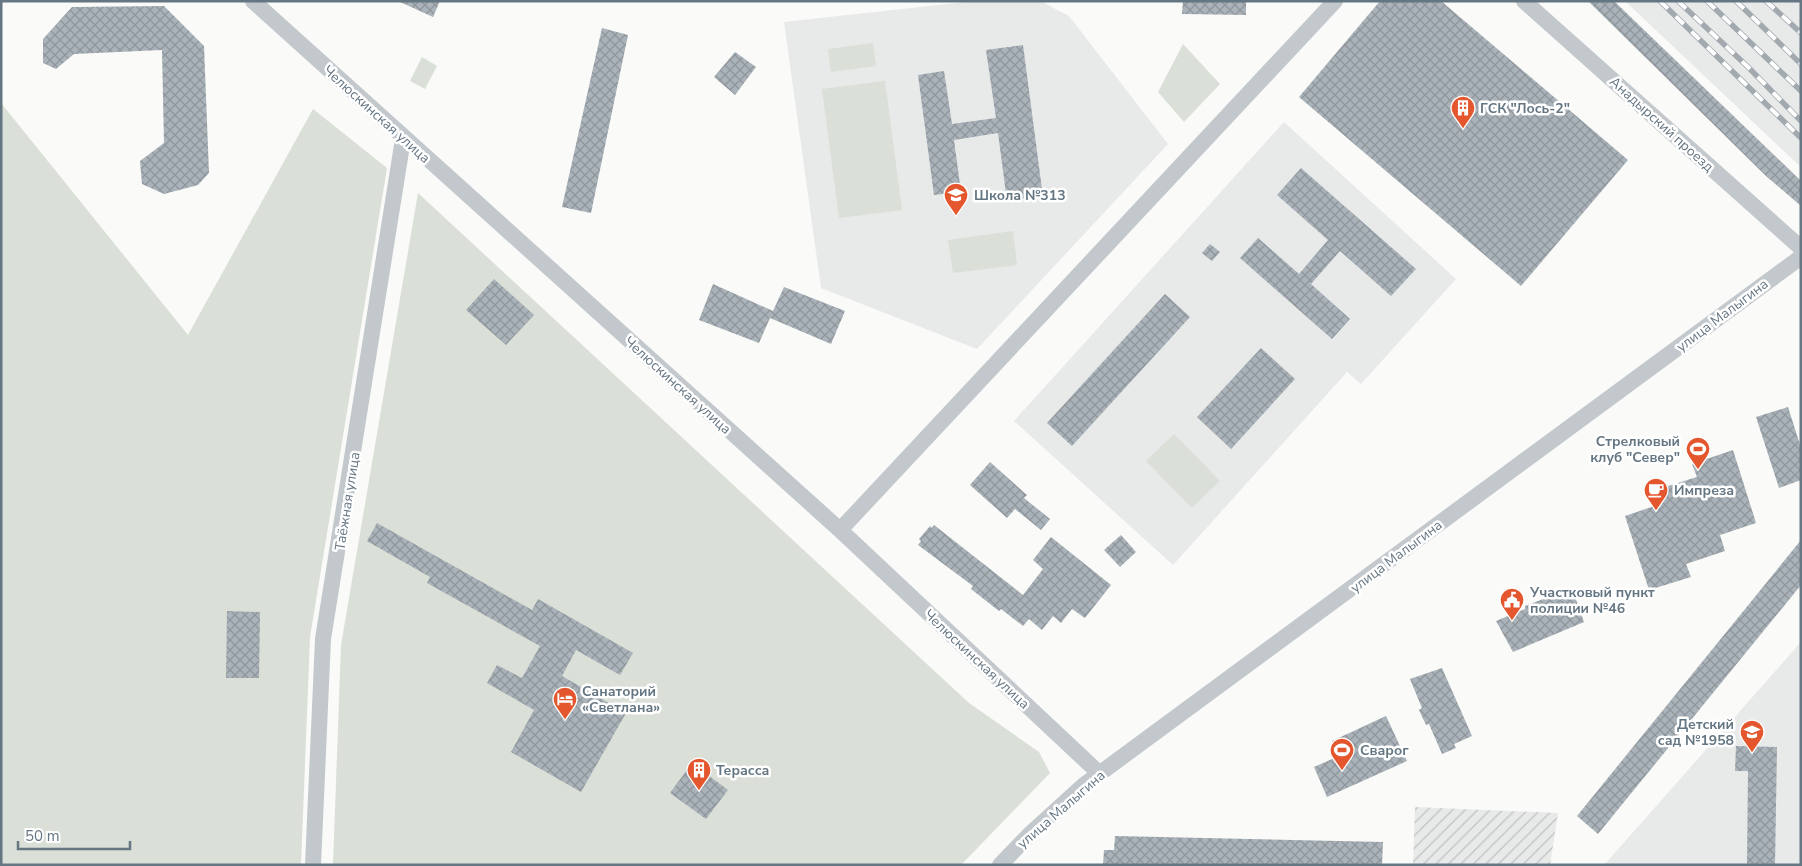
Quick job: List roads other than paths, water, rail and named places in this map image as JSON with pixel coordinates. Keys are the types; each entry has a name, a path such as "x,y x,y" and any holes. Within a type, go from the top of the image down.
{"street":[{"name":"Челюскинская улица","path":"253,1 403,139 840,530 1100,774"},
{"path":"840,530 1335,1"},
{"name":"Анадырский проезд","path":"1524,1 1801,248"},
{"name":"Таёжная улица","path":"313,865 323,639 348,496 403,139"},
{"name":"улица Малыгина","path":"1000,865 1028,835 1100,774 1801,257"}],"railway":[{"path":"1660,1 1801,138"},
{"path":"1678,1 1748,67 1801,121"},
{"path":"1707,1 1801,91"},
{"path":"1736,1 1801,64"},
{"path":"1766,1 1801,33"}],"place":[{"name":"ГСК \"Лось-2\"","path":"1463,129"},
{"name":"Школа №313","path":"956,216"},
{"name":"Стрелковый клуб \"Север\"","path":"1698,470"},
{"name":"Импреза","path":"1656,511"},
{"name":"Участковый пункт полиции №46","path":"1512,621"},
{"name":"Санаторий «Светлана»","path":"565,720"},
{"name":"Детский сад №1958","path":"1752,753"},
{"name":"Сварог","path":"1342,771"},
{"name":"Терасса","path":"699,791"}]}
